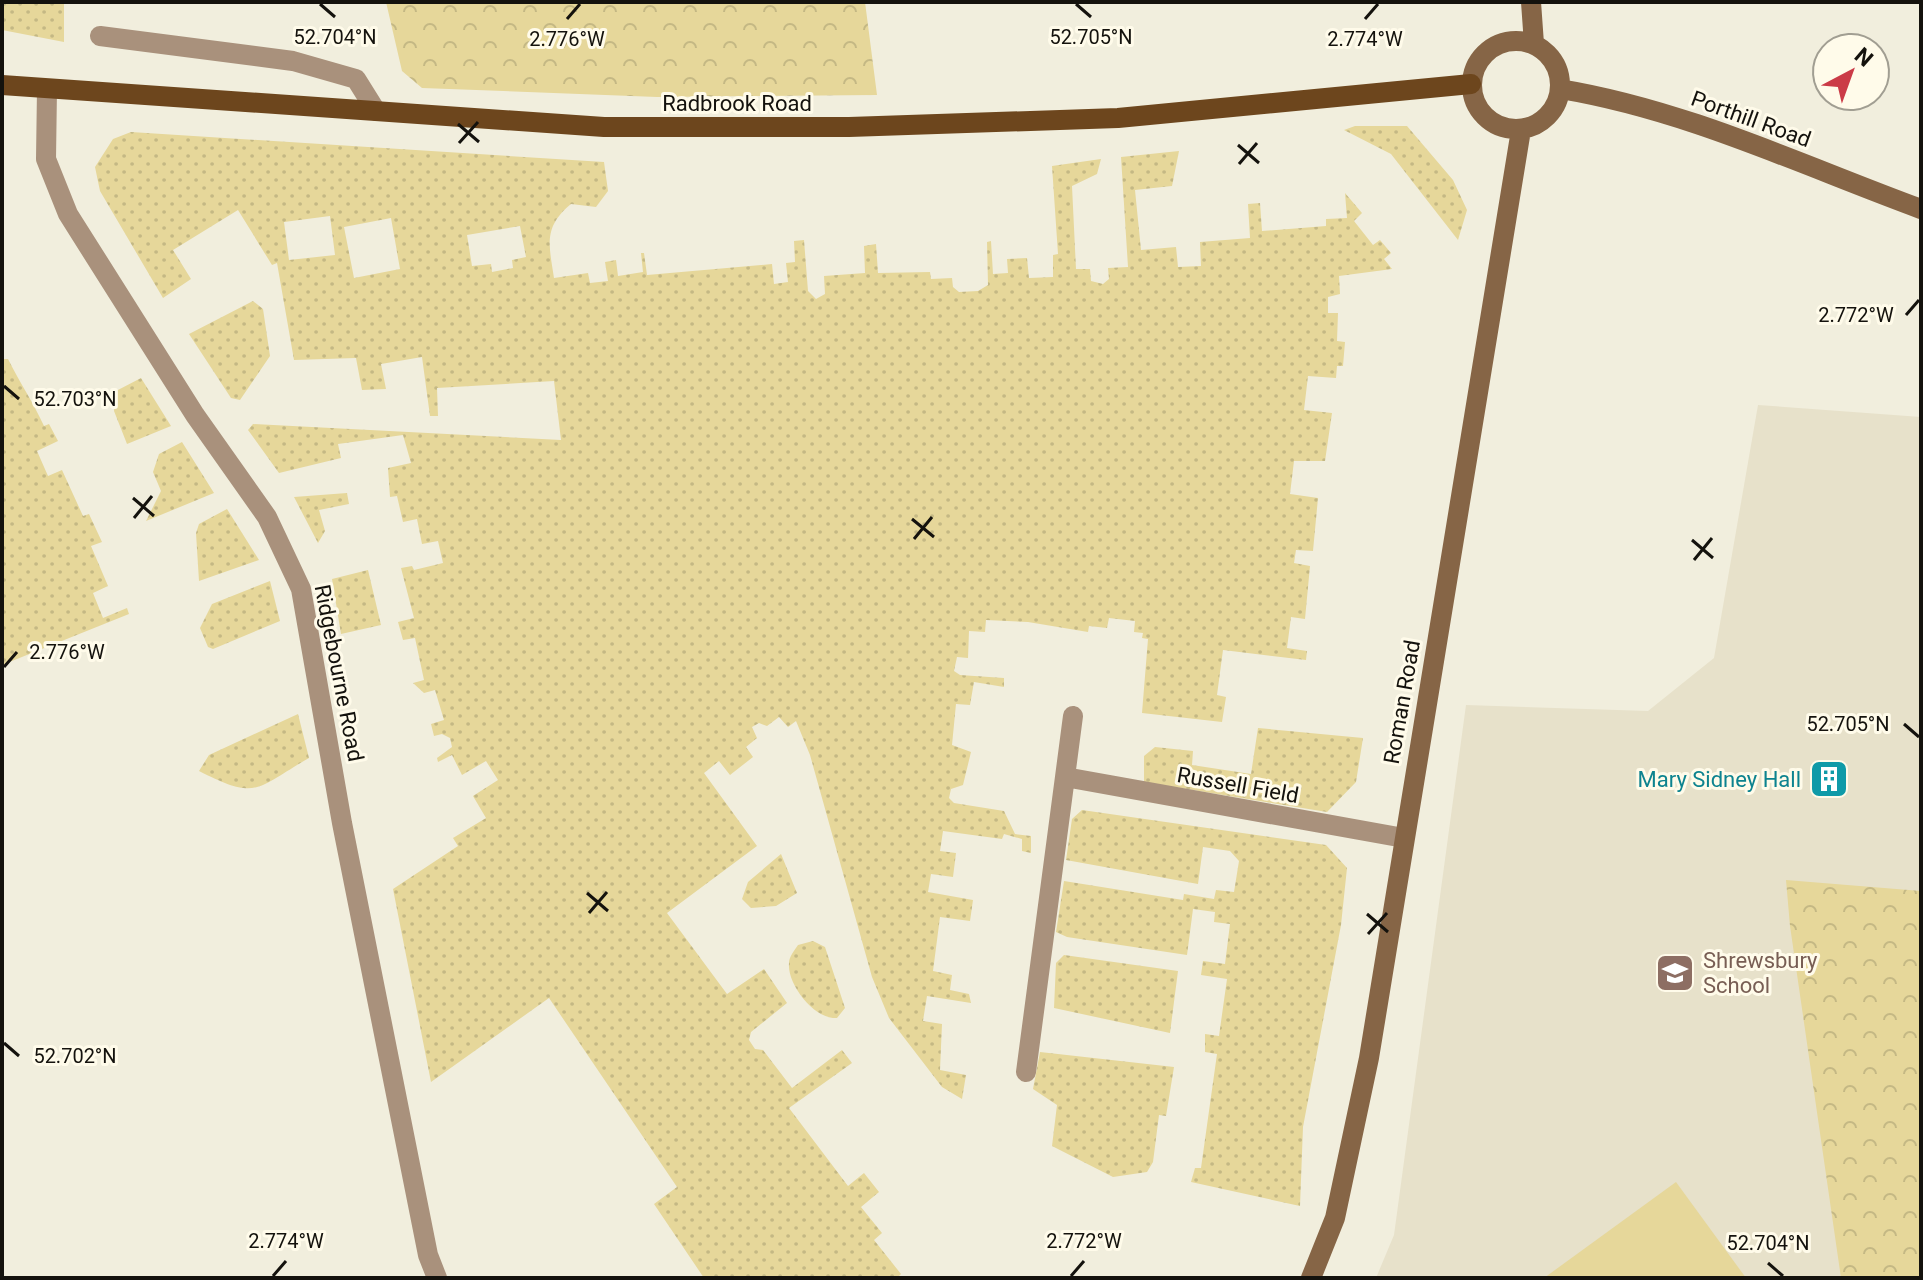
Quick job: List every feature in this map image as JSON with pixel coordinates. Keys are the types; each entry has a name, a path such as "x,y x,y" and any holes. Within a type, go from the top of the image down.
{"main road":[{"path":"1531,2 1534,44"},
{"path":"1506,42 1534,44 1551,58 1558,72 1560,89 1551,112 1538,124 1521,130 1492,123 1479,110 1471,84 1475,67 1489,50 1506,42"},
{"name":"Radbrook Road","path":"2,85 604,127 849,127 1118,118 1471,84"},
{"name":"Porthill Road","path":"1560,89 1634,104 1711,127 1921,209"},
{"name":"Roman Road","path":"1311,1278 1335,1218 1369,1058 1521,130"}],"street":[{"path":"100,36 293,61 356,79 376,111"},
{"name":"Ridgebourne Road","path":"47,89 46,159 68,214 195,415 267,517 301,589 342,823 428,1255 437,1278"},
{"path":"1026,1072 1073,716"},
{"name":"Russell Field","path":"1065,777 1404,838"}],"shaded area":[{"name":"Shrewsbury School","path":"1758,405 1921,417 1921,1278 1376,1278 1394,1235 1466,705 1648,711 1714,658"}],"green space":[{"path":"2,2 64,2 64,42 2,30"},
{"path":"386,2 865,2 877,95 657,97 422,88 402,71"},
{"path":"1355,126 1407,126 1453,180 1467,210 1458,240 1391,154 1344,130"},
{"path":"131,132 604,162 608,191 596,207 571,204 556,221 550,237 554,278 588,273 590,283 608,281 605,262 616,260 618,276 643,272 641,253 644,253 647,275 772,264 774,284 788,282 786,263 795,262 794,241 804,240 808,291 816,299 825,294 824,276 865,273 864,246 876,244 878,273 930,272 931,279 952,278 953,287 959,292 978,291 988,285 987,242 991,241 993,274 1008,273 1007,259 1027,258 1029,278 1053,277 1053,255 1058,254 1052,166 1101,159 1097,174 1072,186 1076,269 1090,269 1091,281 1103,284 1109,279 1108,268 1128,267 1121,157 1179,151 1172,186 1135,190 1141,250 1176,247 1178,267 1201,266 1200,242 1250,238 1248,204 1260,203 1262,231 1326,226 1326,219 1347,218 1345,193 1362,213 1354,221 1373,245 1380,240 1391,253 1384,259 1392,269 1339,276 1340,294 1328,297 1328,313 1338,313 1337,341 1345,342 1343,366 1337,366 1336,378 1308,376 1304,410 1332,413 1325,461 1294,461 1290,494 1318,498 1313,551 1296,550 1294,563 1310,566 1305,619 1291,617 1287,648 1307,651 1306,660 1223,650 1217,695 1226,697 1222,722 1142,713 1148,639 1142,638 1143,633 1134,632 1135,621 1109,618 1107,628 1089,626 1088,632 1028,622 986,620 985,632 969,631 968,658 957,657 954,671 960,675 1004,678 1004,687 974,682 970,705 956,704 952,745 971,752 963,785 951,789 949,798 954,803 1004,811 1015,834 1031,836 1031,853 1022,851 1022,839 1004,834 1002,839 943,831 940,851 956,853 953,877 931,874 928,892 973,900 970,921 940,917 933,971 952,975 950,990 969,994 971,1003 927,996 923,1021 942,1024 940,1070 966,1075 962,1099 942,1087 889,1018 872,977 810,755 796,721 788,727 779,717 767,726 759,723 752,727 757,738 746,747 753,757 730,775 719,761 704,773 757,846 667,913 727,994 764,969 787,1003 751,1032 749,1040 755,1049 763,1050 792,1088 842,1050 852,1063 789,1108 848,1186 864,1173 879,1192 861,1207 882,1233 874,1240 901,1274 897,1278 704,1278 654,1204 677,1187 549,998 431,1082 393,889 458,846 453,838 486,818 473,796 498,780 486,761 462,775 452,755 438,762 437,758 452,747 450,738 442,734 434,736 431,724 444,720 435,690 424,693 413,683 424,680 415,638 403,640 398,622 414,618 401,568 412,566 414,570 443,563 438,541 422,544 417,519 403,522 397,496 390,497 388,468 411,463 403,435 338,444 341,458 279,473 248,430 253,424 561,440 554,381 437,388 438,416 430,416 422,357 381,364 386,389 362,390 356,358 294,360 277,263 272,265 238,210 173,250 191,279 163,298 100,191 95,167 113,139","holes":["330,216 335,255 289,260 284,222","391,218 400,269 354,278 344,227","520,226 526,257 512,260 513,268 492,272 491,264 472,266 467,235"]},
{"path":"253,301 263,309 270,356 240,400 231,398 189,334"},
{"path":"2,359 8,359 44,426 49,424 58,441 37,451 48,476 62,470 83,516 89,514 102,542 91,546 108,586 93,593 103,618 127,608 129,614 2,665"},
{"path":"141,378 171,426 127,444 114,411 116,391"},
{"path":"182,442 214,493 146,521 161,491 153,472 159,454"},
{"path":"347,493 349,504 319,510 325,531 318,543 294,497"},
{"path":"227,509 259,560 199,581 196,533 199,524"},
{"path":"368,570 381,625 341,634 332,579"},
{"path":"270,581 280,621 213,649 208,647 200,628 212,604"},
{"path":"298,714 309,758 266,784 245,788 233,786 199,771 209,755"},
{"path":"1258,728 1363,738 1356,782 1327,812 1144,782 1144,756 1155,747 1193,751 1192,765 1251,774"},
{"path":"1082,810 1326,845 1347,868 1341,925 1303,1127 1300,1206 1191,1182 1195,1168 1201,1168 1217,1054 1205,1052 1205,1034 1219,1036 1227,979 1201,975 1203,961 1225,964 1230,924 1214,922 1215,912 1193,909 1187,955 1067,937 1056,932 1064,881 1183,900 1184,894 1214,899 1216,890 1234,892 1239,861 1230,851 1203,847 1198,884 1066,860 1072,819"},
{"path":"781,854 797,893 776,906 751,908 742,899 748,882"},
{"path":"1786,880 1921,891 1921,1278 1841,1278"},
{"path":"813,941 825,947 845,1008 837,1018 820,1013 804,1000 790,972 790,958 798,945"},
{"path":"1064,955 1178,971 1170,1033 1054,1008 1056,963"},
{"path":"1040,1052 1174,1067 1166,1116 1159,1115 1153,1162 1147,1172 1113,1177 1052,1146 1057,1105 1033,1089"},
{"path":"1676,1182 1746,1278 1544,1278"}],"place":[{"name":"Mary Sidney Hall","path":"1829,779"},
{"name":"Shrewsbury School","path":"1675,973"}]}
